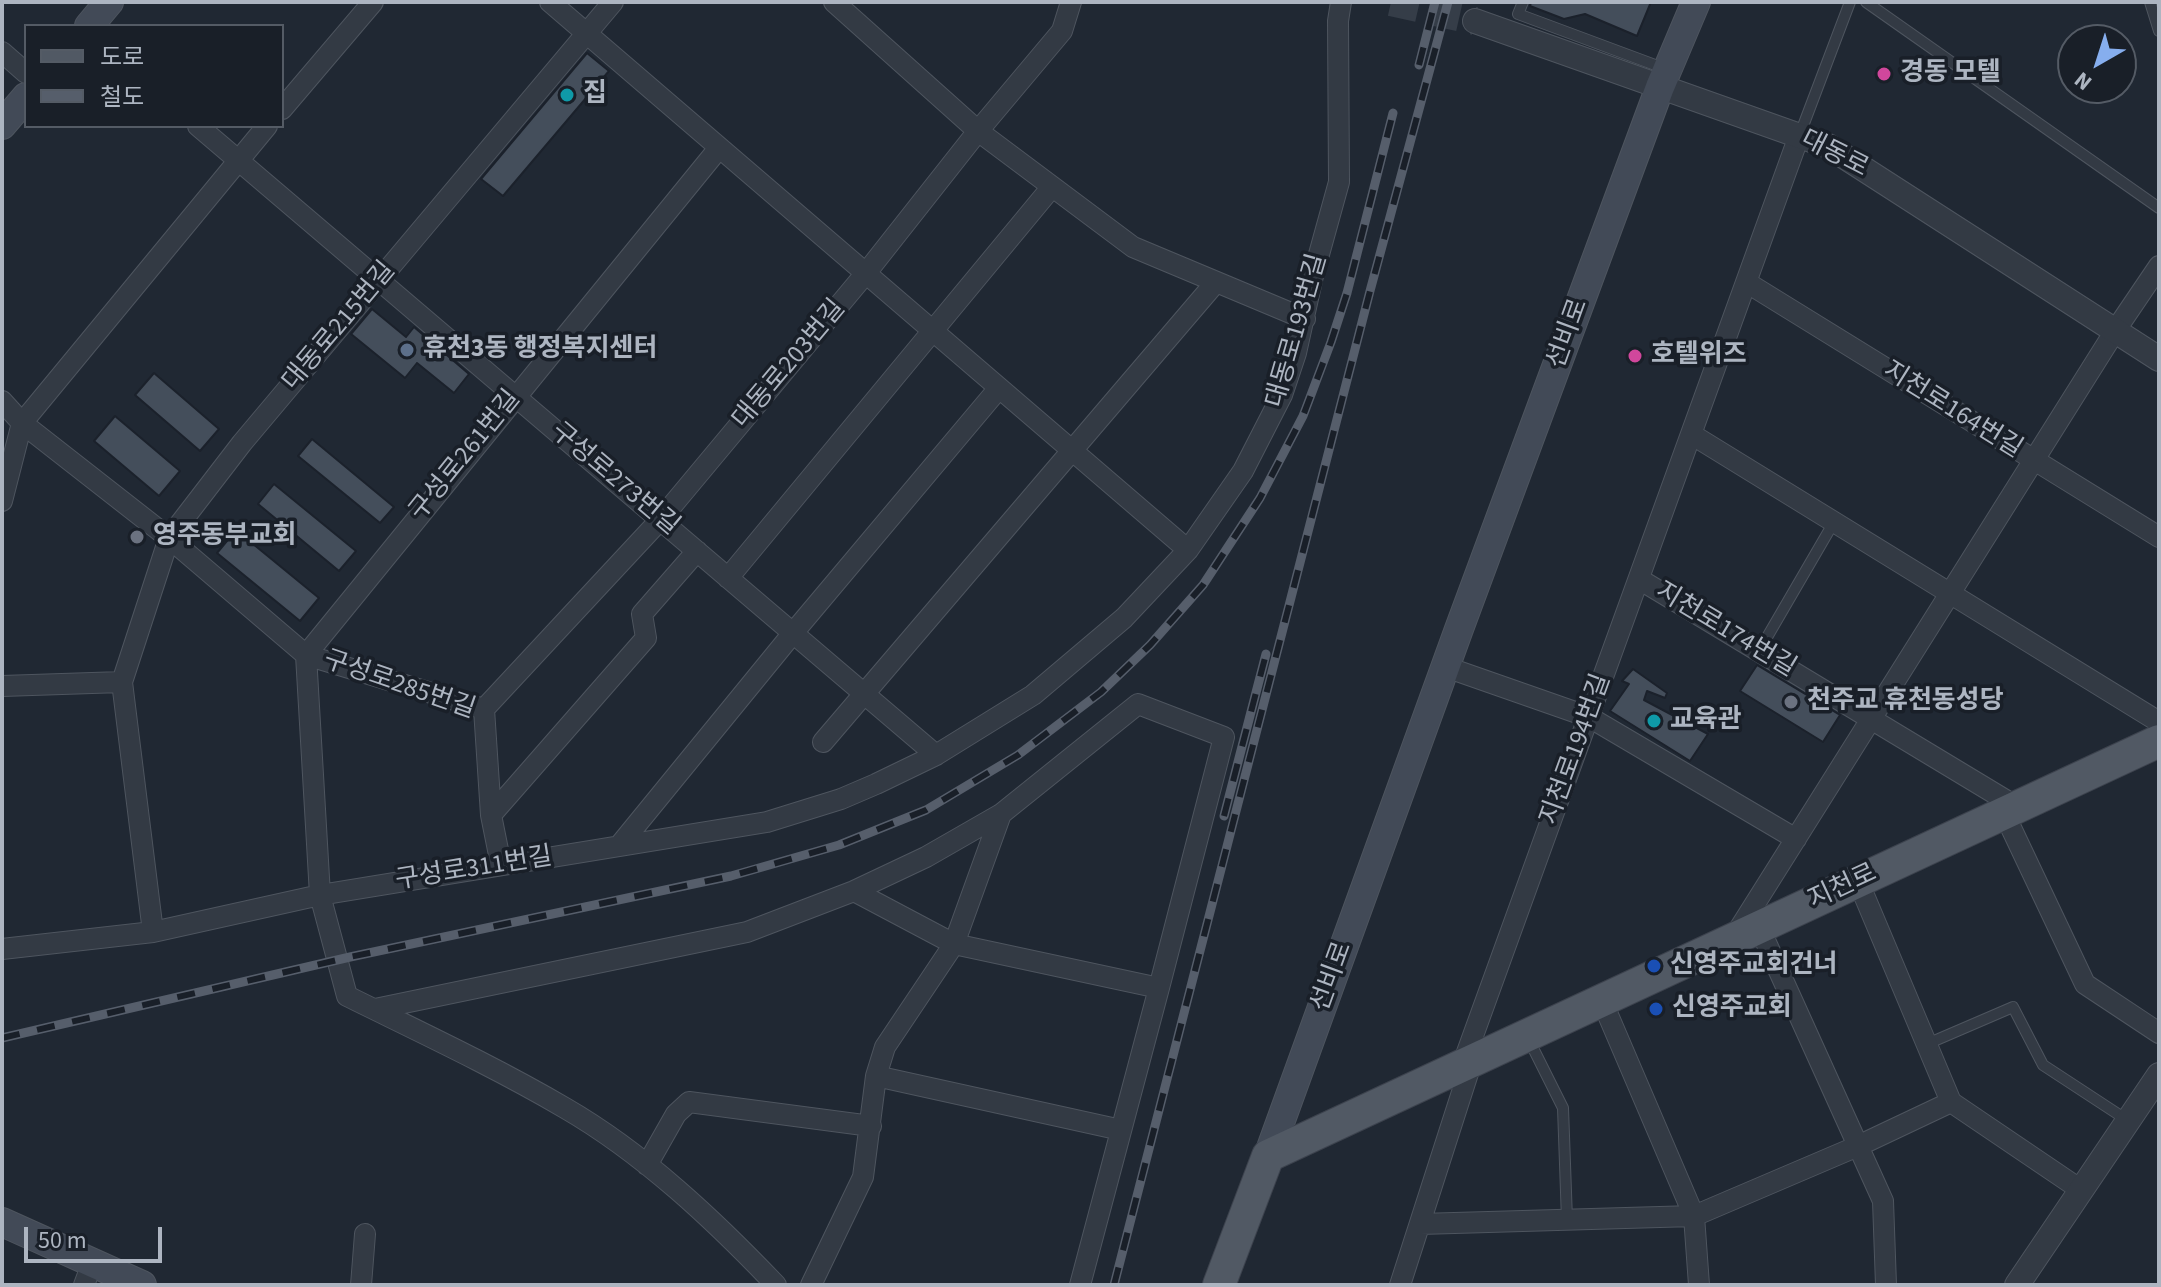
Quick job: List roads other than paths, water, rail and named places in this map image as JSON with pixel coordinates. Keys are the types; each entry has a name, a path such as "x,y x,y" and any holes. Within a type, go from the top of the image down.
{"main road":[{"path":"91,24 109,2"},
{"name":"선비로","path":"1219,1285 1664,78 1696,2"},
{"path":"2,125 24,99"},
{"name":"지천로","path":"1268,1156 2159,741"},
{"path":"2,1222 88,1273 142,1285"}],"street":[{"path":"284,107 373,2"},
{"path":"550,2 1188,550"},
{"name":"대동로215번길","path":"153,932 122,682 169,538 242,443 613,2"},
{"path":"834,2 978,131 1133,247 1305,319"},
{"name":"대동로203번길","path":"484,709 660,520 866,273 1062,31 1071,2"},
{"name":"대동로193번길","path":"936,755 1033,695 1124,618 1212,520 1265,433 1282,395 1305,319 1313,276 1339,182 1338,21 1341,2"},
{"name":"대동로","path":"1475,21 1664,78 1828,146 2159,359"},
{"path":"2,52 24,71"},
{"name":"구성로273번길","path":"200,128 936,755"},
{"path":"2,501 22,423 265,128"},
{"name":"지천로194번길","path":"1400,1285 1467,1064 1799,136"},
{"name":"구성로261번길","path":"306,655 719,148"},
{"path":"728,578 1051,188"},
{"path":"1886,1285 1883,1201 1858,1146 1746,934 1796,839 2159,266"},
{"path":"823,742 1216,282"},
{"name":"지천로164번길","path":"1746,282 2159,537"},
{"path":"619,846 999,388"},
{"name":"구성로285번길","path":"2,401 22,423 169,538 306,655 484,709 491,815 501,865"},
{"path":"1691,434 2159,722"},
{"name":"구성로273번길","path":"491,815 646,638 642,614 697,551"},
{"name":"지천로174번길","path":"1639,579 1871,718 2011,810"},
{"name":"구성로285번길","path":"306,655 320,895 347,996 375,1009"},
{"path":"1446,667 1589,717 1796,839"},
{"path":"2,686 122,682"},
{"path":"375,1009 747,932 854,891 926,857 1001,814 1138,704 1224,737 1080,1285"},
{"name":"구성로311번길","path":"2,949 153,932 320,895 767,822 853,794 936,755"},
{"path":"2011,810 2085,984 2159,1033"},
{"path":"811,1285 863,1177 876,1076 885,1047 954,944 1001,814"},
{"path":"1858,881 1951,1102 2081,1190"},
{"path":"854,891 954,944 1159,988"},
{"path":"1602,1001 1694,1216 1699,1285"},
{"path":"375,1009 567,1109 647,1165 724,1233 776,1285"},
{"path":"2017,1285 2159,1075"},
{"path":"876,1076 1121,1130"},
{"path":"647,1165 676,1114 689,1102 871,1126"},
{"path":"1420,1224 1694,1216 1858,1146 1951,1102"},
{"path":"361,1285 365,1234"}],"lane":[{"path":"1523,2 1518,14 1664,78"},
{"path":"1799,136 1850,2"},
{"path":"1866,2 2159,208"},
{"path":"2150,2 2159,31"},
{"path":"1759,651 1834,522"},
{"path":"1927,1044 2013,1007 2043,1065 2128,1121"},
{"path":"1527,1035 1563,1108 1567,1220"}],"tunnel":[{"path":"1391,2 1475,21"}],"railway":[{"path":"1419,65 1435,2"},
{"path":"1114,1285 1370,291 1448,2"},
{"path":"2,1038 350,957 731,876 839,845 926,810 1018,755 1101,692 1150,645 1203,585 1260,498 1303,416 1331,342 1347,293 1393,113"},
{"path":"1224,816 1266,654"}],"place":[{"name":"경동 모텔","path":"1884,74"},
{"name":"집","path":"567,95"},
{"name":"휴천3동 행정복지센터","path":"407,350"},
{"name":"호텔위즈","path":"1635,356"},
{"name":"영주동부교회","path":"137,537"},
{"name":"천주교 휴천동성당","path":"1791,702"},
{"name":"교육관","path":"1654,721"},
{"name":"신영주교회건너","path":"1654,966"},
{"name":"신영주교회","path":"1656,1009"}]}
